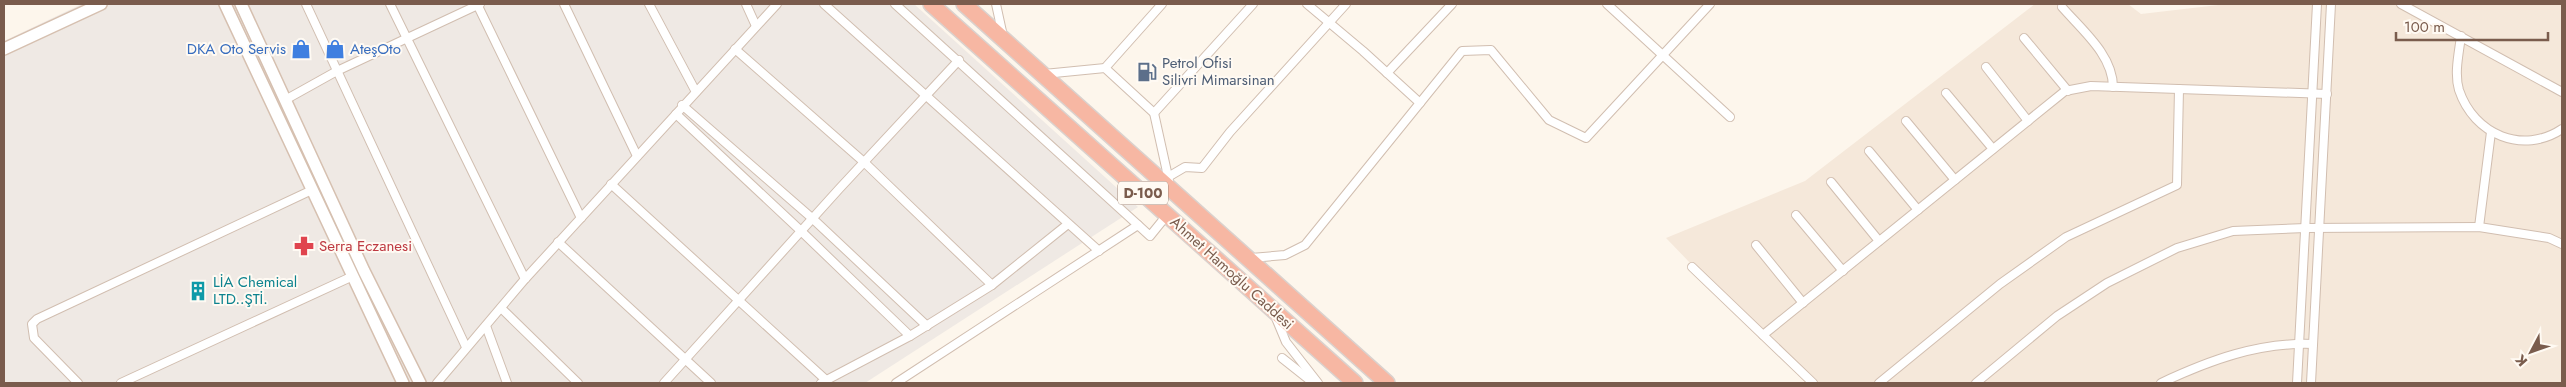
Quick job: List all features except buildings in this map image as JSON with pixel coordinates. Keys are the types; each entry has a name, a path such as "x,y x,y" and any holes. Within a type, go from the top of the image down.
{"highway":[{"name":"Ahmet Hamoğlu Caddesi","path":"931,4 1355,383"},
{"name":"Ahmet Hamoğlu Caddesi","path":"964,4 1170,183 1386,383"}],"main road":[{"path":"4,49 101,4"},
{"path":"224,4 403,383"},
{"path":"241,4 364,271 420,383"},
{"path":"273,106 285,100"},
{"path":"353,276 364,271"}],"street":[{"path":"306,4 466,347"},
{"path":"390,4 524,278"},
{"path":"285,100 338,71 478,4 580,218"},
{"path":"564,4 637,156"},
{"path":"649,4 696,92"},
{"path":"746,4 756,26"},
{"path":"437,383 524,278 777,4"},
{"path":"824,4 1099,251"},
{"path":"896,4 1150,236 1167,215"},
{"path":"996,4 1004,40"},
{"path":"1044,74 1105,68 1162,4"},
{"path":"1154,113 1253,4"},
{"path":"1307,4 1387,72 1420,103"},
{"path":"1170,183 1185,167 1202,168 1230,132 1346,4"},
{"path":"1387,72 1452,4"},
{"path":"1607,4 1730,117"},
{"path":"1249,258 1285,256 1305,245 1462,51 1491,50 1549,120 1586,138 1710,4"},
{"path":"2297,383 2314,94 2317,4"},
{"path":"2311,383 2331,4"},
{"path":"2401,4 2562,92"},
{"path":"2062,7 2108,63 2113,76 2113,87"},
{"path":"2461,36 2457,76 2460,91 2478,119 2491,132 2521,142 2549,137 2562,129"},
{"path":"2024,38 2068,91"},
{"path":"735,49 865,163 992,284"},
{"path":"664,383 801,230 959,60"},
{"path":"1986,67 2028,121"},
{"path":"1105,68 1154,113 1170,183"},
{"path":"1763,335 2028,121 2068,91 2091,86 2327,94"},
{"path":"1879,383 2000,284 2066,237 2177,185 2180,89"},
{"path":"1946,93 1993,149"},
{"path":"682,105 813,218 927,326"},
{"path":"676,114 801,230 910,336"},
{"path":"1906,121 1955,180"},
{"path":"2479,227 2491,132"},
{"path":"1869,150 1918,210"},
{"path":"1832,182 1879,241"},
{"path":"611,184 738,300 823,382 927,326 992,284 1068,224"},
{"path":"78,383 34,338 32,324 312,190"},
{"path":"1796,214 1843,271"},
{"path":"896,383 1138,225"},
{"path":"1976,383 2057,316 2107,283 2177,248 2233,231 2320,227 2479,227 2549,238 2562,244"},
{"path":"558,242 711,383"},
{"path":"1756,246 1803,303"},
{"path":"1692,267 1813,383"},
{"path":"121,383 353,276"},
{"path":"501,308 578,383"},
{"path":"1272,309 1286,342 1318,383"},
{"path":"486,326 507,383"},
{"path":"2161,383 2203,364 2254,348 2313,344"},
{"path":"1282,358 1314,383"}],"shaded area":[{"path":"82,4 914,4 1138,207 865,383 4,383 4,41"},
{"path":"2035,4 2128,4 2141,14 2227,4 2562,4 2562,383 1806,383 1666,238 1805,181"}],"place":[{"name":"DKA Oto Servis","path":"301,49"},
{"name":"AteşOto","path":"335,49"},
{"name":"Petrol Ofisi Silivri Mimarsinan","path":"1147,72"},
{"name":"Serra Eczanesi","path":"304,246"},
{"name":"LİA Chemical LTD..ŞTİ.","path":"198,291"}]}
